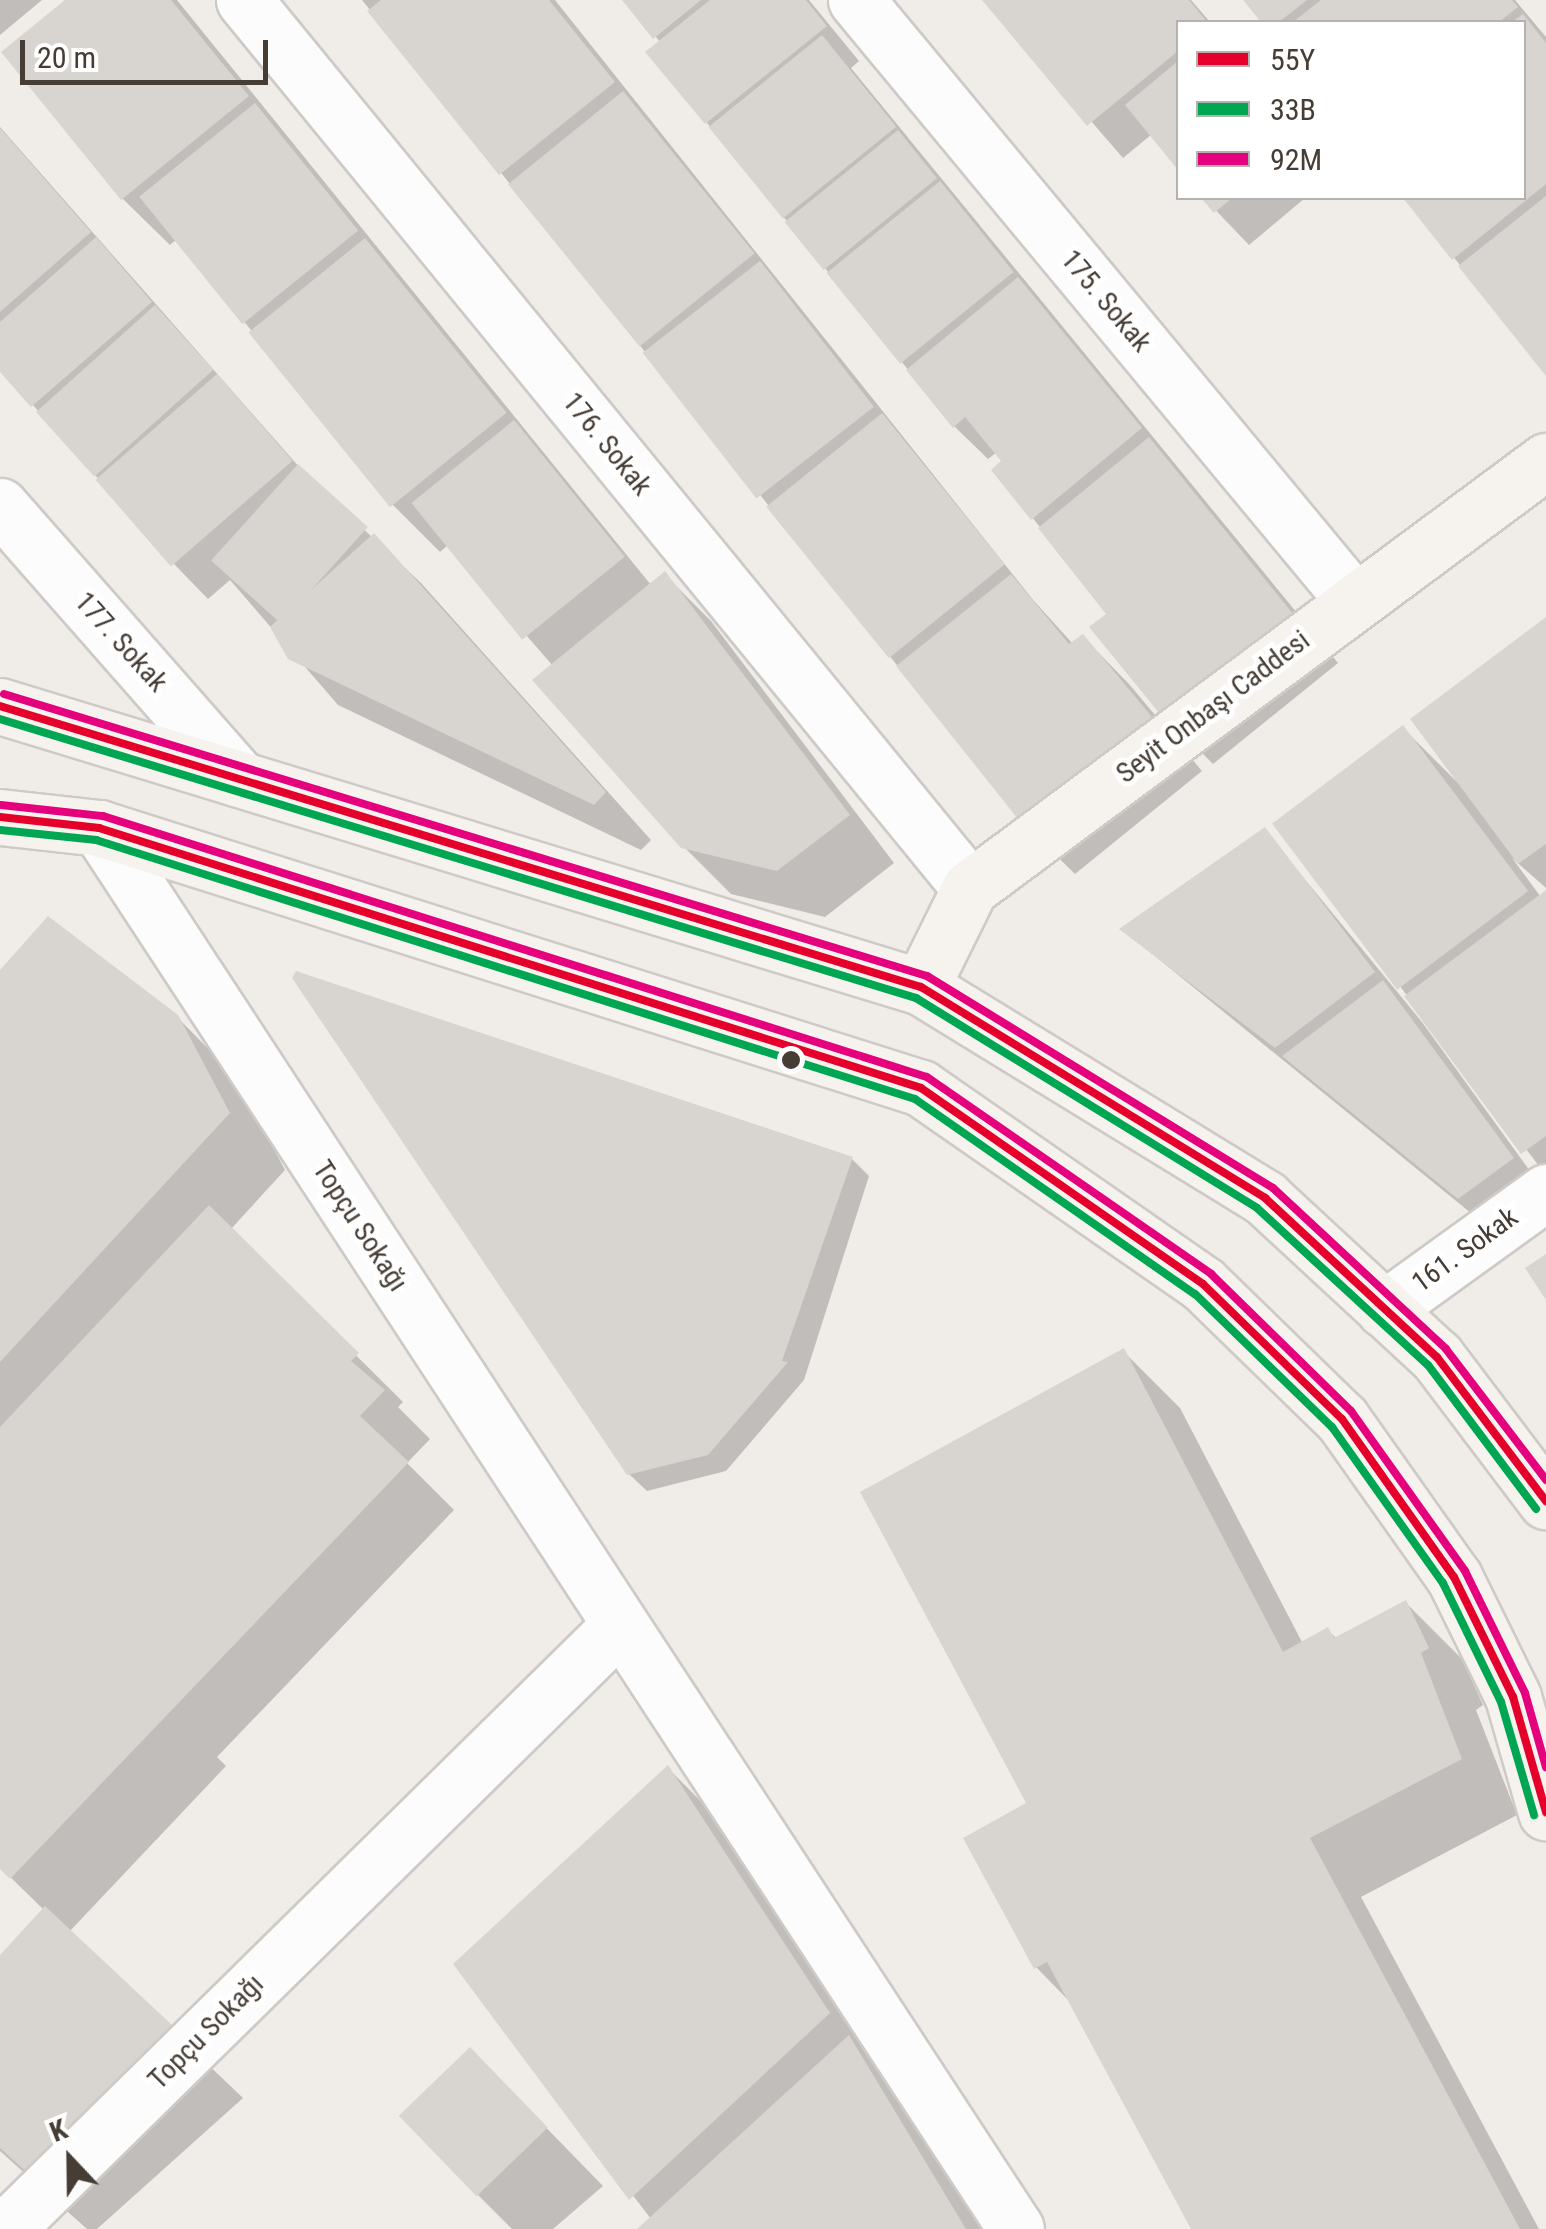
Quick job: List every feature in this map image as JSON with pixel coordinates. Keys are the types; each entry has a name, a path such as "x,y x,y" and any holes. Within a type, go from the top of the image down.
{"main road":[{"name":"Seyit Onbaşı Caddesi","path":"921,987 970,888 1546,461"},
{"path":"0,706 921,987 1265,1198 1436,1357 1546,1501"},
{"path":"0,817 100,828 920,1088 1204,1284 1342,1419 1454,1578 1514,1697 1546,1812"}],"street":[{"name":"176. Sokak","path":"244,0 970,888"},
{"name":"175. Sokak","path":"856,0 1356,602"},
{"name":"177. Sokak","path":"0,506 240,779"},
{"name":"Topçu Sokağı","path":"100,828 1016,2229"},
{"name":"161. Sokak","path":"1384,1309 1546,1192"},
{"name":"Topçu Sokağı","path":"6,2229 620,1624"}],"building":[{"path":"65,0 171,0 249,96 121,200 1,52"},
{"path":"381,0 549,0 615,82 499,175 367,11"},
{"path":"622,0 701,0 653,39"},
{"path":"710,0 806,0 827,26 705,124 645,52"},
{"path":"982,0 1189,0 1205,20 1176,20 1176,53 1087,126"},
{"path":"1243,0 1307,0 1282,20 1259,20"},
{"path":"1321,0 1512,0 1518,7 1502,20 1296,20"},
{"path":"1523,14 1546,43 1546,184 1452,260 1405,200 1526,200 1526,20 1515,20"},
{"path":"822,35 896,127 783,219 709,127"},
{"path":"1176,63 1176,168 1125,105"},
{"path":"623,91 755,253 640,347 508,184"},
{"path":"255,103 358,230 242,324 139,197"},
{"path":"0,128 91,232 0,312"},
{"path":"898,130 937,178 824,270 785,222"},
{"path":"940,181 1014,272 900,364 827,273"},
{"path":"1546,196 1546,376 1458,266"},
{"path":"1203,200 1230,200 1214,213"},
{"path":"96,237 152,302 31,407 0,372 0,322"},
{"path":"365,238 507,413 390,507 248,332"},
{"path":"760,261 874,407 756,499 643,353"},
{"path":"1018,277 1142,428 1031,520 991,470 1001,461 965,417 953,428 906,370"},
{"path":"155,305 213,370 94,477 36,412"},
{"path":"217,374 292,461 171,566 95,480"},
{"path":"882,413 1005,565 889,658 766,507"},
{"path":"514,420 625,557 522,640 411,503"},
{"path":"1149,437 1294,615 1164,719 1089,627 1106,614 1038,528"},
{"path":"298,464 368,527 281,624 211,561"},
{"path":"374,533 606,792 594,805 288,659 270,627"},
{"path":"665,571 850,815 777,871 681,848 532,680"},
{"path":"1011,574 1069,644 1083,634 1157,723 1026,829 896,666"},
{"path":"1546,617 1546,844 1518,864 1410,719"},
{"path":"1403,725 1528,891 1397,990 1272,824"},
{"path":"1265,827 1375,972 1275,1048 1119,929"},
{"path":"1546,890 1546,1136 1521,1154 1404,996"},
{"path":"48,916 178,1015 230,1113 0,1362 0,970"},
{"path":"296,971 853,1157 782,1361 788,1362 708,1455 627,1475 292,978"},
{"path":"1383,980 1514,1158 1458,1199 1282,1056"},
{"path":"209,1205 359,1353 351,1361 385,1390 360,1416 409,1462 10,1879 0,1869 0,1427"},
{"path":"1546,1254 1546,1300 1525,1268"},
{"path":"1124,1348 1283,1652 1328,1627 1334,1638 1406,1600 1429,1648 1421,1653 1462,1759 1310,1838 1520,2229 1191,2229 1047,1962 1034,1969 963,1838 1026,1803 860,1492"},
{"path":"668,1765 830,2013 629,2200 453,1964"},
{"path":"45,1906 188,2040 34,2179 0,2148 0,1955"},
{"path":"849,2035 966,2229 637,2229"},
{"path":"470,2047 548,2128 477,2196 399,2116"}],"transit line":[{"name":"92M","path":"4,694 927,976 1273,1188 1446,1349 1546,1480"},
{"name":"55Y","path":"0,706 921,987 1265,1198 1437,1357 1546,1501"},
{"name":"33B","path":"0,719 916,998 1257,1208 1428,1365 1536,1509"},
{"name":"92M","path":"1,805 103,816 927,1077 1211,1274 1351,1411 1465,1571 1525,1693 1546,1767"},
{"name":"55Y","path":"0,817 99,828 921,1088 1203,1284 1342,1419 1454,1577 1513,1697 1546,1812"},
{"name":"33B","path":"0,830 96,840 915,1099 1195,1294 1332,1427 1443,1583 1501,1702 1534,1815"}]}
